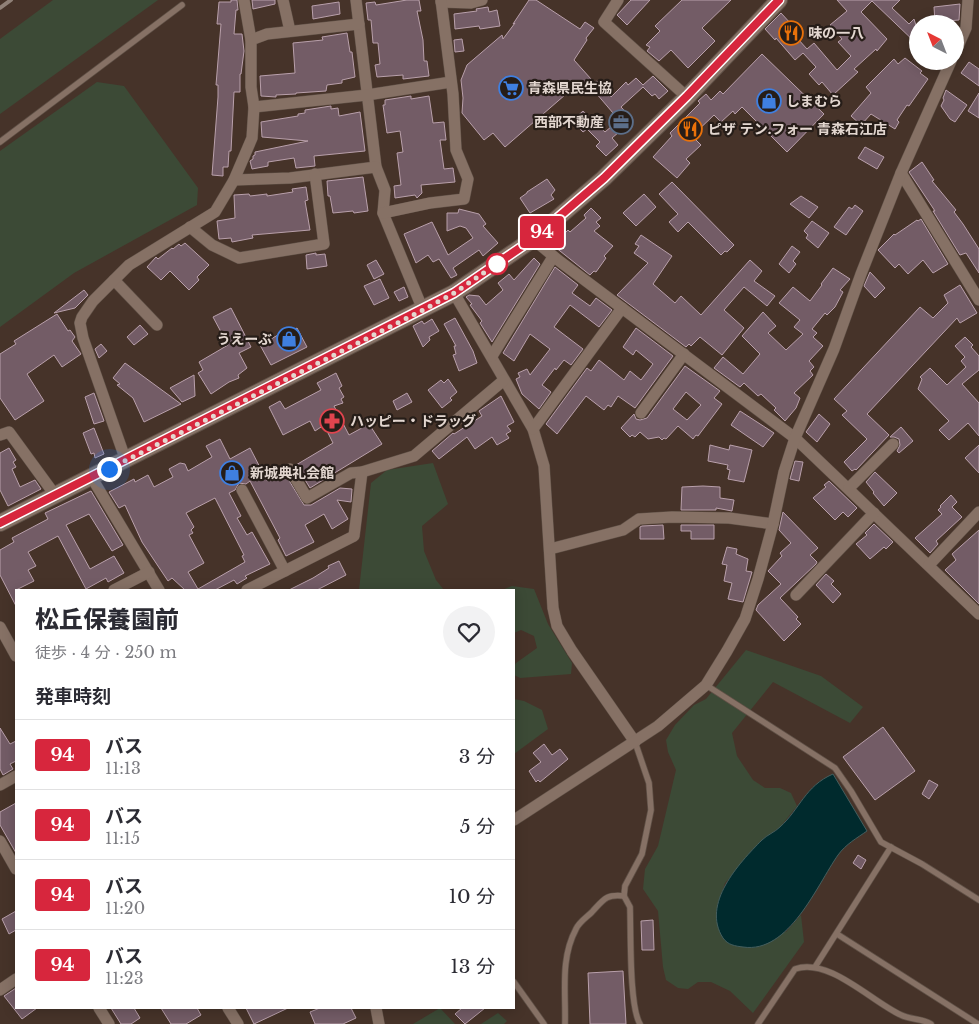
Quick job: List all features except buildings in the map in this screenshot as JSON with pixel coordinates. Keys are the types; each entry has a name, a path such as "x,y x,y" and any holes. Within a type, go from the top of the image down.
{"main road":[{"path":"0,524 454,293 533,239 604,178 687,96 779,0"}],"street":[{"path":"126,461 83,338 80,323 93,301 128,265 215,212 234,180 252,138 254,108 251,87 251,40 244,0"},
{"path":"282,0 290,31"},
{"path":"356,0 376,168 384,190 383,213 423,310"},
{"path":"383,213 430,202 464,199 468,179 456,150 452,82 441,1 471,3 482,0"},
{"path":"618,0 604,22 687,96"},
{"path":"964,33 968,0"},
{"path":"251,40 267,34 359,24"},
{"path":"515,819 658,726 706,685 745,619 773,524 784,472 795,438 834,349 861,274 902,173 947,70"},
{"path":"254,108 366,95 452,82"},
{"path":"234,180 290,178 376,168"},
{"path":"902,173 979,300"},
{"path":"190,227 212,245 239,258 324,244 315,174"},
{"path":"533,239 553,257 795,438 979,614"},
{"path":"492,356 553,257"},
{"path":"114,280 156,325"},
{"path":"454,293 533,429 544,466 553,608 557,626 634,742"},
{"path":"533,429 622,308"},
{"path":"641,413 684,354"},
{"path":"290,469 307,498 351,473 362,472 414,456 504,380"},
{"path":"0,435 9,432 55,495"},
{"path":"849,488 894,444"},
{"path":"250,589 354,536 362,472"},
{"path":"92,478 158,589"},
{"path":"242,490 285,571"},
{"path":"796,595 874,512"},
{"path":"929,565 979,512"},
{"path":"550,549 623,530 640,519 672,517 729,518 773,524"},
{"path":"116,589 149,572"},
{"path":"0,627 15,654"},
{"path":"0,785 15,777"},
{"path":"0,841 15,867"},
{"path":"0,990 15,980"},
{"path":"102,1009 109,1024"},
{"path":"229,1009 238,1024"},
{"path":"376,1009 379,1024"}],"lane":[{"path":"0,142 182,5"},
{"path":"706,685 835,768 852,791 881,842 922,864 979,900"},
{"path":"634,742 649,783 651,810 642,854 625,886 624,896 630,907 632,984 637,1018 640,1024"},
{"path":"814,967 837,934 891,847"},
{"path":"565,1024 564,969 576,928 604,900 612,895 624,896"},
{"path":"837,934 978,1024"},
{"path":"758,1024 795,969 802,966 814,967 836,975 902,1016 925,1020 931,1024"},
{"path":"515,983 544,1024"}],"green space":[{"path":"53,0 158,0 0,114 0,39"},
{"path":"97,82 124,86 198,188 197,205 74,273 0,327 0,151"},
{"path":"433,463 448,504 422,526 424,551 436,580 443,589 359,589 371,483 387,470"},
{"path":"512,586 534,589 548,624 572,663 571,674 520,678 515,676 516,663 537,648 534,636 521,630 515,633 515,589 504,589"},
{"path":"746,650 821,676 863,707 850,723 773,682 732,733 737,756 753,780 765,788 780,788 791,793 797,806 780,827 763,839 725,883 717,906 719,930 786,932 801,915 804,942 753,1013 730,991 711,982 698,982 688,989 678,988 666,980 658,911 643,889 645,869 658,846 676,770 668,752 666,740 675,725 694,705 706,699"},
{"path":"515,699 524,701 542,710 548,729 515,753"},
{"path":"441,1009 455,1024 413,1024"},
{"path":"498,1013 507,1021 504,1024 481,1024"}],"water":[{"path":"833,774 867,831 841,851 811,899 788,929 774,940 759,946 743,947 729,944 723,938 717,925 720,898 726,885 753,849 787,820 809,791"}],"railway":[{"path":"0,8 11,0"}],"bus line":[{"name":"94","path":"0,523 454,293 533,239 604,178 687,96 779,0"}],"place":[{"name":"味の一八","path":"791,33"},
{"name":"青森県民生協","path":"511,88"},
{"name":"しまむら","path":"769,101"},
{"name":"西部不動産","path":"621,122"},
{"name":"ピザ テン.フォー 青森石江店","path":"690,129"},
{"name":"うえーぶ","path":"289,339"},
{"name":"ハッピー・ドラッグ","path":"332,421"},
{"name":"新城典礼会館","path":"232,473"}],"route":[{"path":"109,469 423,310 454,293 497,264"}]}
